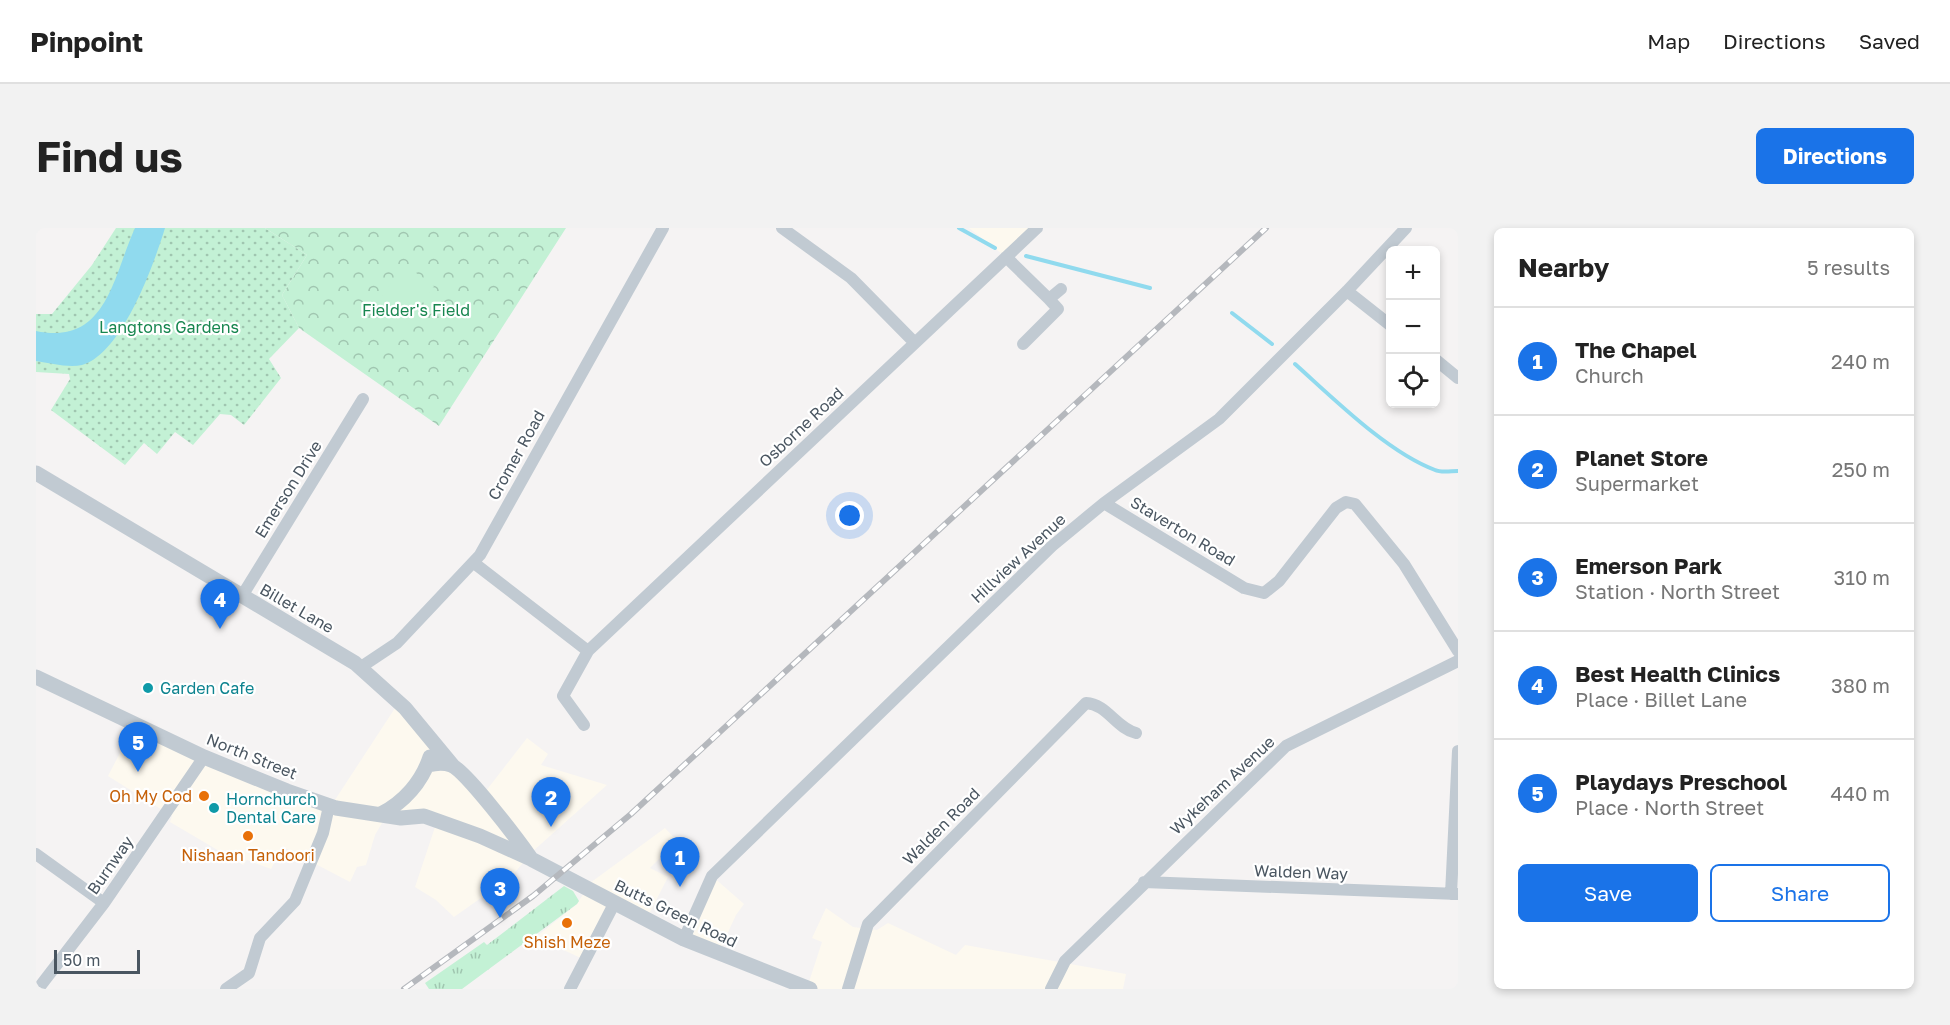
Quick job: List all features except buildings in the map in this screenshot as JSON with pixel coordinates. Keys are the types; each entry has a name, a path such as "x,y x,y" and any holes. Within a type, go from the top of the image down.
{"street":[{"name":"Cromer Road","path":"361,667 397,643 474,563 663,228"},
{"path":"782,228 851,278 914,342"},
{"name":"Osborne Road","path":"584,725 562,696 588,651 1037,228"},
{"name":"Hillview Avenue","path":"684,939 712,876 1052,546 1104,503 1219,419 1347,291 1406,228"},
{"path":"1006,257 1058,309 1023,344"},
{"path":"1049,299 1060,290"},
{"path":"1347,291 1386,322"},
{"path":"1440,363 1457,374"},
{"name":"Emerson Drive","path":"242,597 363,399"},
{"name":"Billet Lane","path":"36,473 361,667 405,708 497,814 531,860"},
{"name":"Staverton Road","path":"1104,503 1244,588 1264,593 1279,581 1336,508 1346,502 1355,504 1404,564 1458,651"},
{"path":"474,563 588,651"},
{"name":"Wykeham Avenue","path":"1051,989 1065,961 1286,746 1458,661"},
{"name":"North Street","path":"36,677 204,757 329,806 401,818 424,816 480,836 531,860"},
{"name":"Walden Road","path":"848,989 868,924 1086,703 1096,703 1125,730 1136,733"},
{"path":"381,814 397,806 408,795 428,765 432,750 422,728"},
{"path":"1455,894 1458,752"},
{"name":"Burnway","path":"39,989 104,903 204,757"},
{"path":"428,765 440,763 453,766"},
{"path":"408,795 413,807 424,816"},
{"path":"226,989 249,973 260,938 295,901 323,833 329,806"},
{"path":"480,836 490,830 497,814"},
{"path":"36,854 104,903"},
{"name":"Butts Green Road","path":"531,860 684,939 808,989"},
{"name":"Walden Way","path":"1144,882 1455,894"},
{"path":"570,989 615,904"}],"shaded area":[{"path":"969,228 1037,228 1006,257"},
{"path":"399,702 482,796 527,738 548,754 541,765 607,785 532,852 512,876 454,917 436,900 415,887 437,821 381,814 382,823 375,835 366,865 357,867 350,882 283,847 271,869 247,860 243,865 170,822 172,816 108,776 135,724 331,806"},
{"path":"665,828 677,841 650,868 668,877 646,920 614,904 585,960 536,937 577,904 590,883"},
{"path":"712,876 744,904 736,915 718,954 684,939"},
{"path":"826,908 853,927 877,930 888,923 956,955 965,945 1126,974 1123,989 810,989 807,988 822,942 812,938"}],"green space":[{"name":"Langtons Gardens","path":"116,228 265,228 307,255 282,295 299,328 269,359 281,378 244,425 231,415 220,414 193,445 175,432 157,454 144,443 125,465 51,410 70,379 69,374 36,372 36,314 52,314 92,265"},
{"name":"Fielder's Field","path":"265,228 566,228 439,426 299,328 282,295 307,255"},
{"path":"404,264 434,286 408,324 378,302"},
{"path":"564,886 573,891 579,901 577,904 462,989 429,989 425,983 484,942 487,945"}],"water":[{"path":"135,228 165,228 134,306 110,344 97,357 82,365 65,366 36,361 36,331 60,333 78,328 93,318 113,286"}],"waterway":[{"path":"959,228 995,248"},
{"path":"1026,256 1150,288"},
{"path":"1232,313 1272,344"},
{"path":"1295,364 1343,408 1398,451 1437,471 1458,471"}],"railway":[{"path":"404,989 533,896 631,814 1266,228"}],"place":[{"name":"Best Health Clinics","path":"220,629"},
{"name":"Garden Cafe","path":"148,688"},
{"name":"Playdays Preschool","path":"138,772"},
{"name":"Oh My Cod","path":"204,796"},
{"name":"Hornchurch Dental Care","path":"214,808"},
{"name":"Planet Store","path":"551,827"},
{"name":"Nishaan Tandoori","path":"248,836"},
{"name":"The Chapel","path":"680,887"},
{"name":"Emerson Park","path":"500,918"},
{"name":"Shish Meze","path":"567,923"}]}
